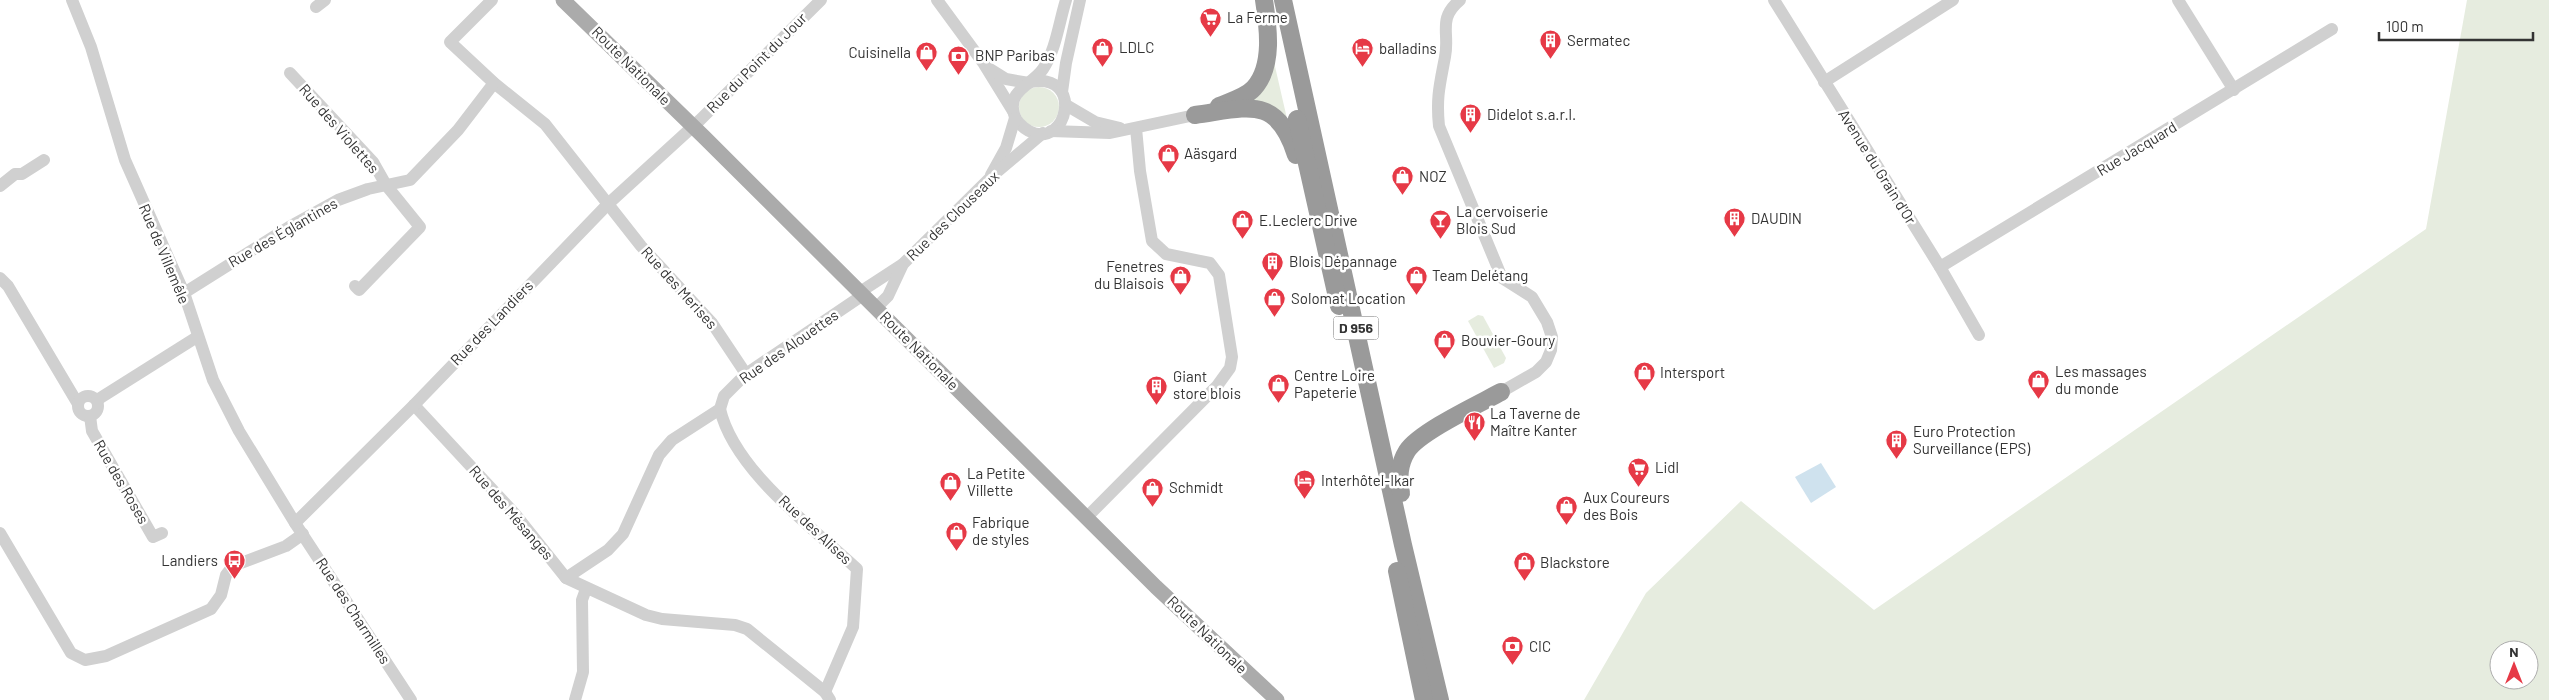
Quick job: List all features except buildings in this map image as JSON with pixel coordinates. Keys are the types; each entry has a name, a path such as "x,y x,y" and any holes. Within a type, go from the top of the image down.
{"highway":[{"path":"1195,115 1244,95 1254,88 1261,78 1265,64 1268,23 1264,0"},
{"name":"D 956","path":"1271,0 1424,700"},
{"name":"D 956","path":"1284,0 1440,700"},
{"name":"D 956","path":"1195,115 1256,108 1266,110 1284,126 1292,141 1314,199"},
{"path":"1404,544 1408,524 1399,483 1400,466 1407,450 1420,438 1502,392"}],"main road":[{"name":"Route Nationale","path":"563,0 693,126 1156,587 1276,700"}],"street":[{"name":"Rue de Villemêle","path":"72,0 91,47 125,160 184,293 196,337 213,380 239,431 296,523"},
{"name":"Rue des Merises","path":"492,0 450,42 494,83 545,124 641,246 712,323 746,374"},
{"name":"Rue du Point du Jour","path":"693,126 821,0"},
{"path":"937,0 984,64 1022,127 1032,132 1110,133 1195,115"},
{"path":"990,177 1006,148 1014,114 1016,94 1043,69 1066,0"},
{"path":"1047,132 1063,120 1066,105 1062,92 1066,63 1080,0"},
{"path":"1460,0 1450,9 1444,29 1446,55 1436,102 1439,126 1502,278 1532,297 1547,322 1552,338 1551,350 1546,362 1536,372 1502,392"},
{"name":"Avenue du Grain d'Or","path":"1774,0 1940,268 1979,335"},
{"path":"1824,82 1953,0"},
{"path":"2178,0 2234,90"},
{"name":"Rue Jacquard","path":"1940,268 2332,29"},
{"path":"984,64 1006,79 1048,82 1062,92"},
{"name":"Rue des Violettes","path":"290,73 372,162 386,185 420,227 359,290 355,286"},
{"name":"Rue des Églantines","path":"184,293 289,227 338,200 368,189 410,180 458,130 494,83"},
{"path":"1066,105 1095,122 1131,129"},
{"name":"Rue des Landiers","path":"296,523 414,405 608,204 693,126"},
{"path":"1087,517 1217,386 1230,368 1232,357 1219,276 1210,263 1166,254 1152,241 1131,129"},
{"name":"Rue des Clouseaux","path":"876,308 888,296 903,264 990,177 1047,132"},
{"path":"0,186 15,174 22,174 44,160"},
{"name":"Rue des Alouettes","path":"720,409 724,396 746,374 903,264"},
{"path":"0,278 8,286 78,404 81,413 90,416 98,410 97,400 92,396 85,396 78,404"},
{"path":"97,400 196,337"},
{"name":"Rue des Mésanges","path":"414,405 515,514 566,578 586,589 646,615 662,619 736,625 747,630 827,696"},
{"path":"566,578 608,550 624,534 659,455 665,448 699,421 720,409"},
{"name":"Rue des Alises","path":"720,409 724,425 761,480 857,569 854,627 827,696"},
{"name":"Rue des Roses","path":"90,416 92,431 153,537 162,534"},
{"name":"Rue des Charmilles","path":"296,523 411,700"},
{"path":"0,533 71,653 85,660 106,656 211,609 221,595 226,575 233,566 286,546 303,534"},
{"path":"575,700 584,672 582,600 586,589"}],"shaded area":[{"path":"2467,0 2549,0 2549,700 1584,700 1646,593 1741,501 1874,610 2426,229"},
{"path":"1271,49 1288,123 1249,100"},
{"path":"1039,87 1053,93 1059,107 1053,121 1039,127 1025,121 1019,107 1025,93"},
{"path":"1478,315 1483,316 1506,358 1504,363 1494,368 1468,321"}],"water":[{"path":"1821,463 1836,487 1811,503 1795,477"}],"place":[{"name":"La Ferme","path":"1211,37"},
{"name":"Sermatec","path":"1551,60"},
{"name":"LDLC","path":"1103,67"},
{"name":"balladins","path":"1363,68"},
{"name":"Cuisinella","path":"927,72"},
{"name":"BNP Paribas","path":"959,75"},
{"name":"Didelot s.a.r.l.","path":"1471,134"},
{"name":"Aäsgard","path":"1168,173"},
{"name":"NOZ","path":"1403,196"},
{"name":"DAUDIN","path":"1735,238"},
{"name":"E.Leclerc Drive","path":"1243,240"},
{"name":"La cervoiserie Blois Sud","path":"1440,240"},
{"name":"Blois Dépannage","path":"1273,281"},
{"name":"Fenetres du Blaisois","path":"1180,295"},
{"name":"Team Delétang","path":"1416,295"},
{"name":"Solomat Location","path":"1275,318"},
{"name":"Bouvier-Goury","path":"1445,360"},
{"name":"Intersport","path":"1644,392"},
{"name":"Les massages du monde","path":"2039,400"},
{"name":"Centre Loire Papeterie","path":"1278,404"},
{"name":"Giant store blois","path":"1157,405"},
{"name":"La Taverne de Maître Kanter","path":"1474,442"},
{"name":"Euro Protection Surveillance (EPS)","path":"1897,460"},
{"name":"Lidl","path":"1639,487"},
{"name":"Interhôtel-Ikar","path":"1305,500"},
{"name":"La Petite Villette","path":"951,502"},
{"name":"Schmidt","path":"1153,507"},
{"name":"Aux Coureurs des Bois","path":"1567,526"},
{"name":"Fabrique de styles","path":"956,551"},
{"name":"Landiers","path":"234,580"},
{"name":"Blackstore","path":"1524,582"},
{"name":"CIC","path":"1513,666"}]}
